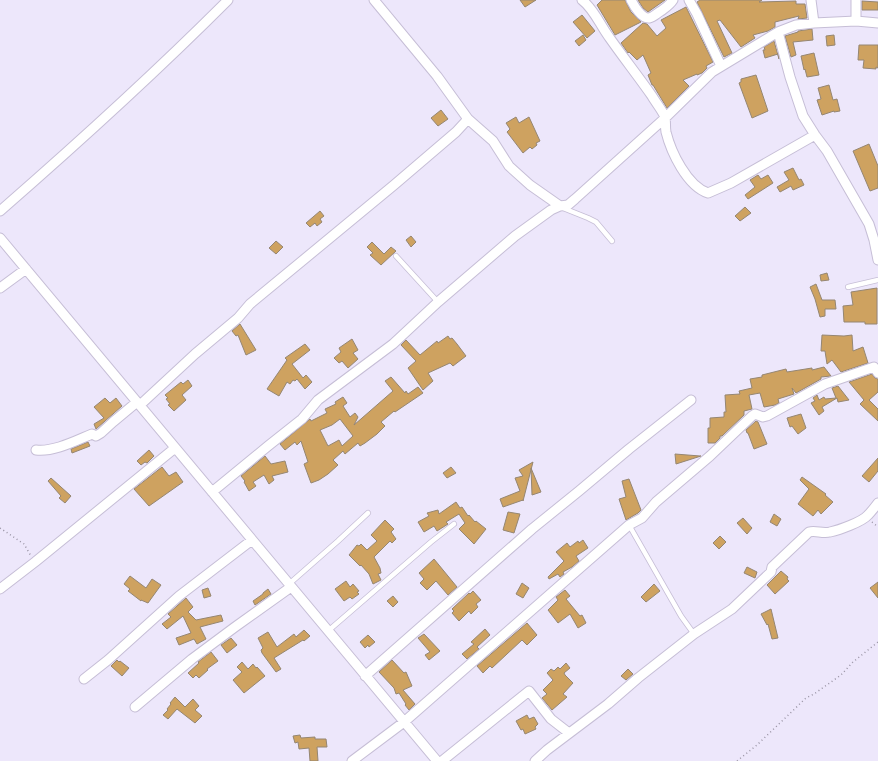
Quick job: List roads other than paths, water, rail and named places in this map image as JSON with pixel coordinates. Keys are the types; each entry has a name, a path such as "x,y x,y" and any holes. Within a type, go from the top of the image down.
{"street":[{"path":"0,211 84,138 228,0"},
{"path":"374,0 454,98 468,119 493,142 509,166 530,185 560,206"},
{"path":"582,0 595,15 665,118 666,130 680,165 692,184 702,191 708,193 731,183 815,135"},
{"path":"631,0 636,8 646,18 651,18 673,0"},
{"path":"810,0 814,23"},
{"path":"856,0 856,21"},
{"path":"693,1 721,66"},
{"path":"212,492 302,419 318,400 393,344 438,302 515,236 551,210 560,206 568,205 665,118 699,83 721,66 778,32 796,25 856,21 878,23"},
{"path":"778,32 790,77 803,116 827,151 869,224 878,260"},
{"path":"36,450 43,451 92,434 96,436 101,434 113,422 139,404 238,318 250,304 394,186 456,132 468,119"},
{"path":"0,238 437,761"},
{"path":"0,288 26,269"},
{"path":"352,761 404,722 629,525 642,518 656,502 710,456 752,416 755,414 763,417 767,416 825,384 874,367 878,373"},
{"path":"365,676 532,529 629,449 692,400"},
{"path":"0,589 175,448"},
{"path":"535,761 694,634 732,609 771,572 772,567 809,532 816,530 821,533 830,532 846,526 867,517 878,503"},
{"path":"84,680 179,596 252,540"},
{"path":"135,707 211,645 290,585"},
{"path":"442,761 529,691 551,719 569,734"}],"lane":[{"path":"560,206 596,222 612,241"},
{"path":"396,256 438,302"},
{"path":"848,287 878,280"},
{"path":"290,585 368,513"},
{"path":"328,631 454,524"},
{"path":"629,525 681,616 694,634"}]}
